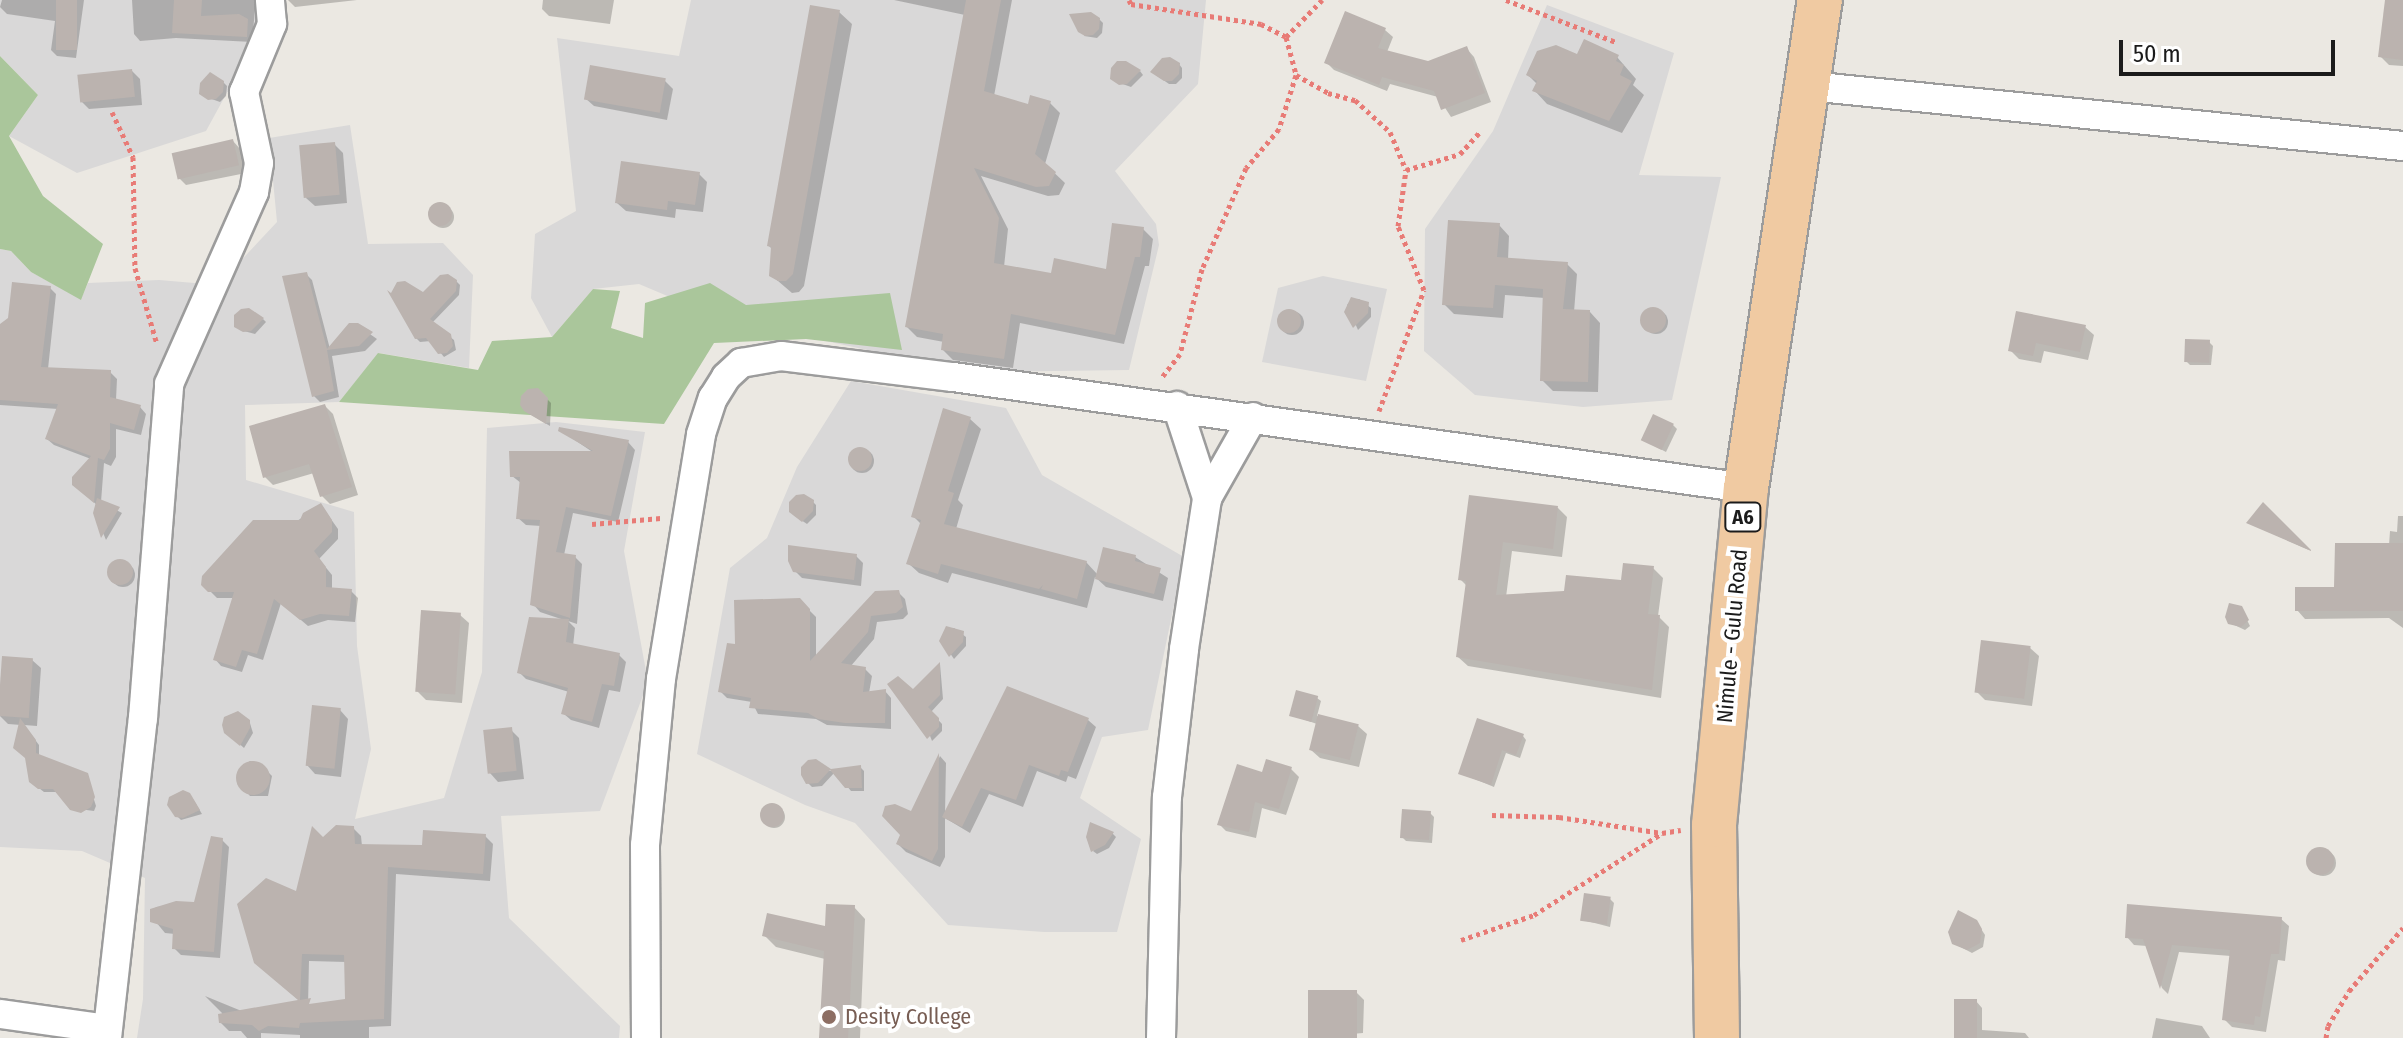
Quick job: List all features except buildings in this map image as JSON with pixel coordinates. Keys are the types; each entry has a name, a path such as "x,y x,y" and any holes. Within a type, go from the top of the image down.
{"main road":[{"name":"Nimule - Gulu Road","path":"1717,1038 1714,825 1746,488 1820,0"}],"street":[{"path":"0,1014 107,1034 143,718 169,384 254,192 259,163 244,92 272,24 270,0"},
{"path":"1809,86 2403,146"},
{"path":"646,1038 645,845 661,679 701,434 713,398 726,377 741,363 759,357 781,356 1144,401 1370,437 1746,488"},
{"path":"1177,406 1207,498"},
{"path":"1161,1038 1167,797 1184,649 1207,498 1253,417"}],"path":[{"path":"1129,0 1131,4 1261,24 1286,37 1296,75 1279,129 1246,168 1202,269 1180,354 1144,401"},
{"path":"1286,37 1322,0"},
{"path":"1506,0 1616,42"},
{"path":"1296,75 1328,93 1355,100 1390,132 1406,170 1398,226 1424,290 1370,437"},
{"path":"112,112 133,157 135,268 169,384"},
{"path":"1406,170 1460,154 1480,132"},
{"path":"592,524 686,517"},
{"path":"1492,815 1559,817 1662,833 1714,825"},
{"path":"1461,940 1534,915 1662,833"},
{"path":"2326,1038 2328,1026 2349,991 2403,928"}],"shaded area":[{"path":"0,0 260,0 253,45 206,131 77,173 9,136 38,95 0,56"},
{"path":"691,0 1206,0 1198,84 1115,171 1156,224 1159,245 1129,370 971,372 722,319 639,284 593,289 552,337 531,298 535,234 576,211 557,38 679,56"},
{"path":"1547,5 1674,53 1639,175 1721,177 1672,400 1583,407 1475,395 1424,351 1425,229 1493,131"},
{"path":"350,125 368,244 443,243 473,275 469,368 379,353 339,402 245,405 246,480 354,512 357,646 371,749 355,819 444,798 482,672 487,428 556,422 645,432 624,551 648,682 600,811 501,816 509,918 620,1026 619,1038 137,1038 143,999 145,878 82,851 0,847 0,249 11,251 31,272 81,299 88,283 159,280 218,285 277,222 269,138"},
{"path":"1323,276 1387,289 1366,381 1262,362 1278,288"},
{"path":"851,381 1006,408 1042,475 1184,557 1148,730 1102,737 1080,798 1141,839 1117,932 1044,932 948,925 855,823 805,805 697,754 730,568 767,538 797,467"}],"green space":[{"path":"0,56 38,95 9,136 43,196 103,244 81,300 31,272 11,251 0,249"},
{"path":"710,283 746,305 890,293 902,350 806,339 714,343 664,424 339,402 378,353 478,370 492,341 552,337 593,289 620,291 611,328 643,338 645,303"}],"place":[{"name":"Desity College","path":"829,1017"}]}
